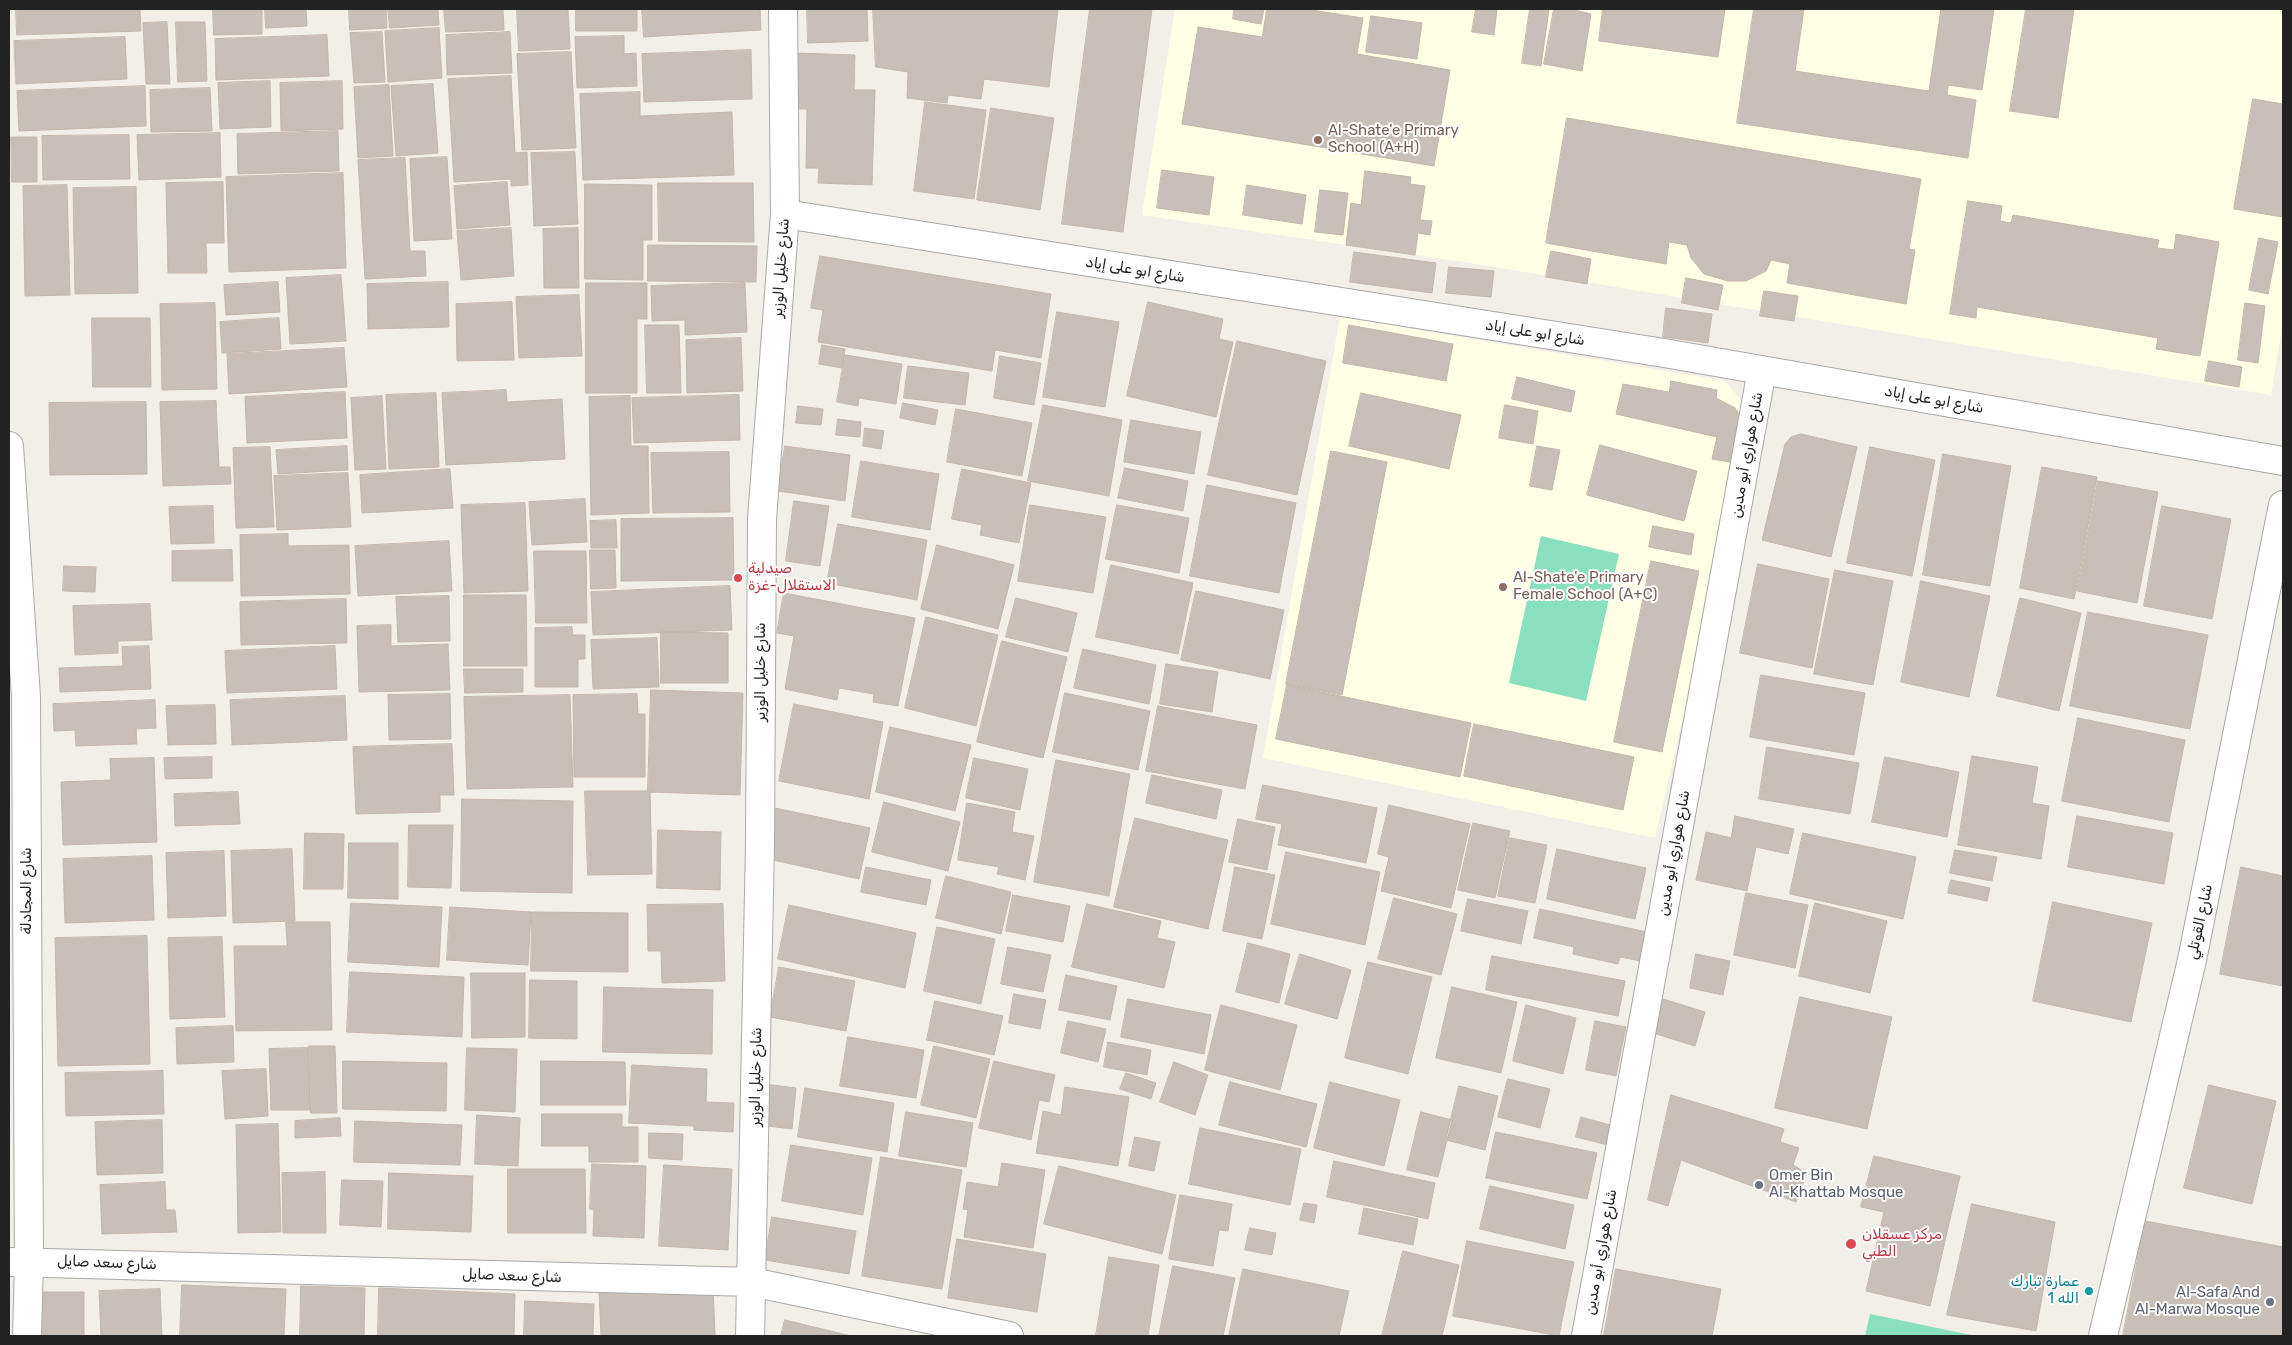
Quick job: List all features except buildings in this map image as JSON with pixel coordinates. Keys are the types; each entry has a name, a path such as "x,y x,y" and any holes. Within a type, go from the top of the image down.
{"street":[{"name":"شارع خليل الوزير","path":"750,1336 760,824 762,519 785,214 783,9"},
{"name":"شارع ابو على إياد","path":"785,214 1762,370 2283,461"},
{"name":"شارع هواري أبو مدين","path":"1586,1336 1762,370"},
{"name":"شارع المجادلة","path":"9,446 26,697 19,1262 27,1336"},
{"name":"شارع القوتلي","path":"2103,1336 2192,960 2283,505"},
{"name":"شارع سعد صايل","path":"19,1262 752,1282 1009,1336"}],"shaded area":[{"path":"1175,9 2283,9 2283,322 2271,395 1464,262 1142,215"},
{"name":"Al-Shate'e Primary Female School (A+C)","path":"1340,317 1725,381 1753,415 1655,838 1263,758"}],"green space":[{"path":"1541,536 1619,554 1586,701 1509,683"},
{"path":"1870,1314 1976,1336 1865,1336"}],"place":[{"name":"Al-Shate'e Primary School (A+H)","path":"1318,140"},
{"name":"صيدلية الاستقلال-غزة","path":"738,578"},
{"name":"Al-Shate'e Primary Female School (A+C)","path":"1503,587"},
{"name":"Omer Bin Al-Khattab Mosque","path":"1759,1185"},
{"name":"مركز عسقلان الطبي","path":"1851,1244"},
{"name":"عمارة تبارك الله 1","path":"2089,1291"},
{"name":"Al-Safa And Al-Marwa Mosque","path":"2270,1302"}]}
